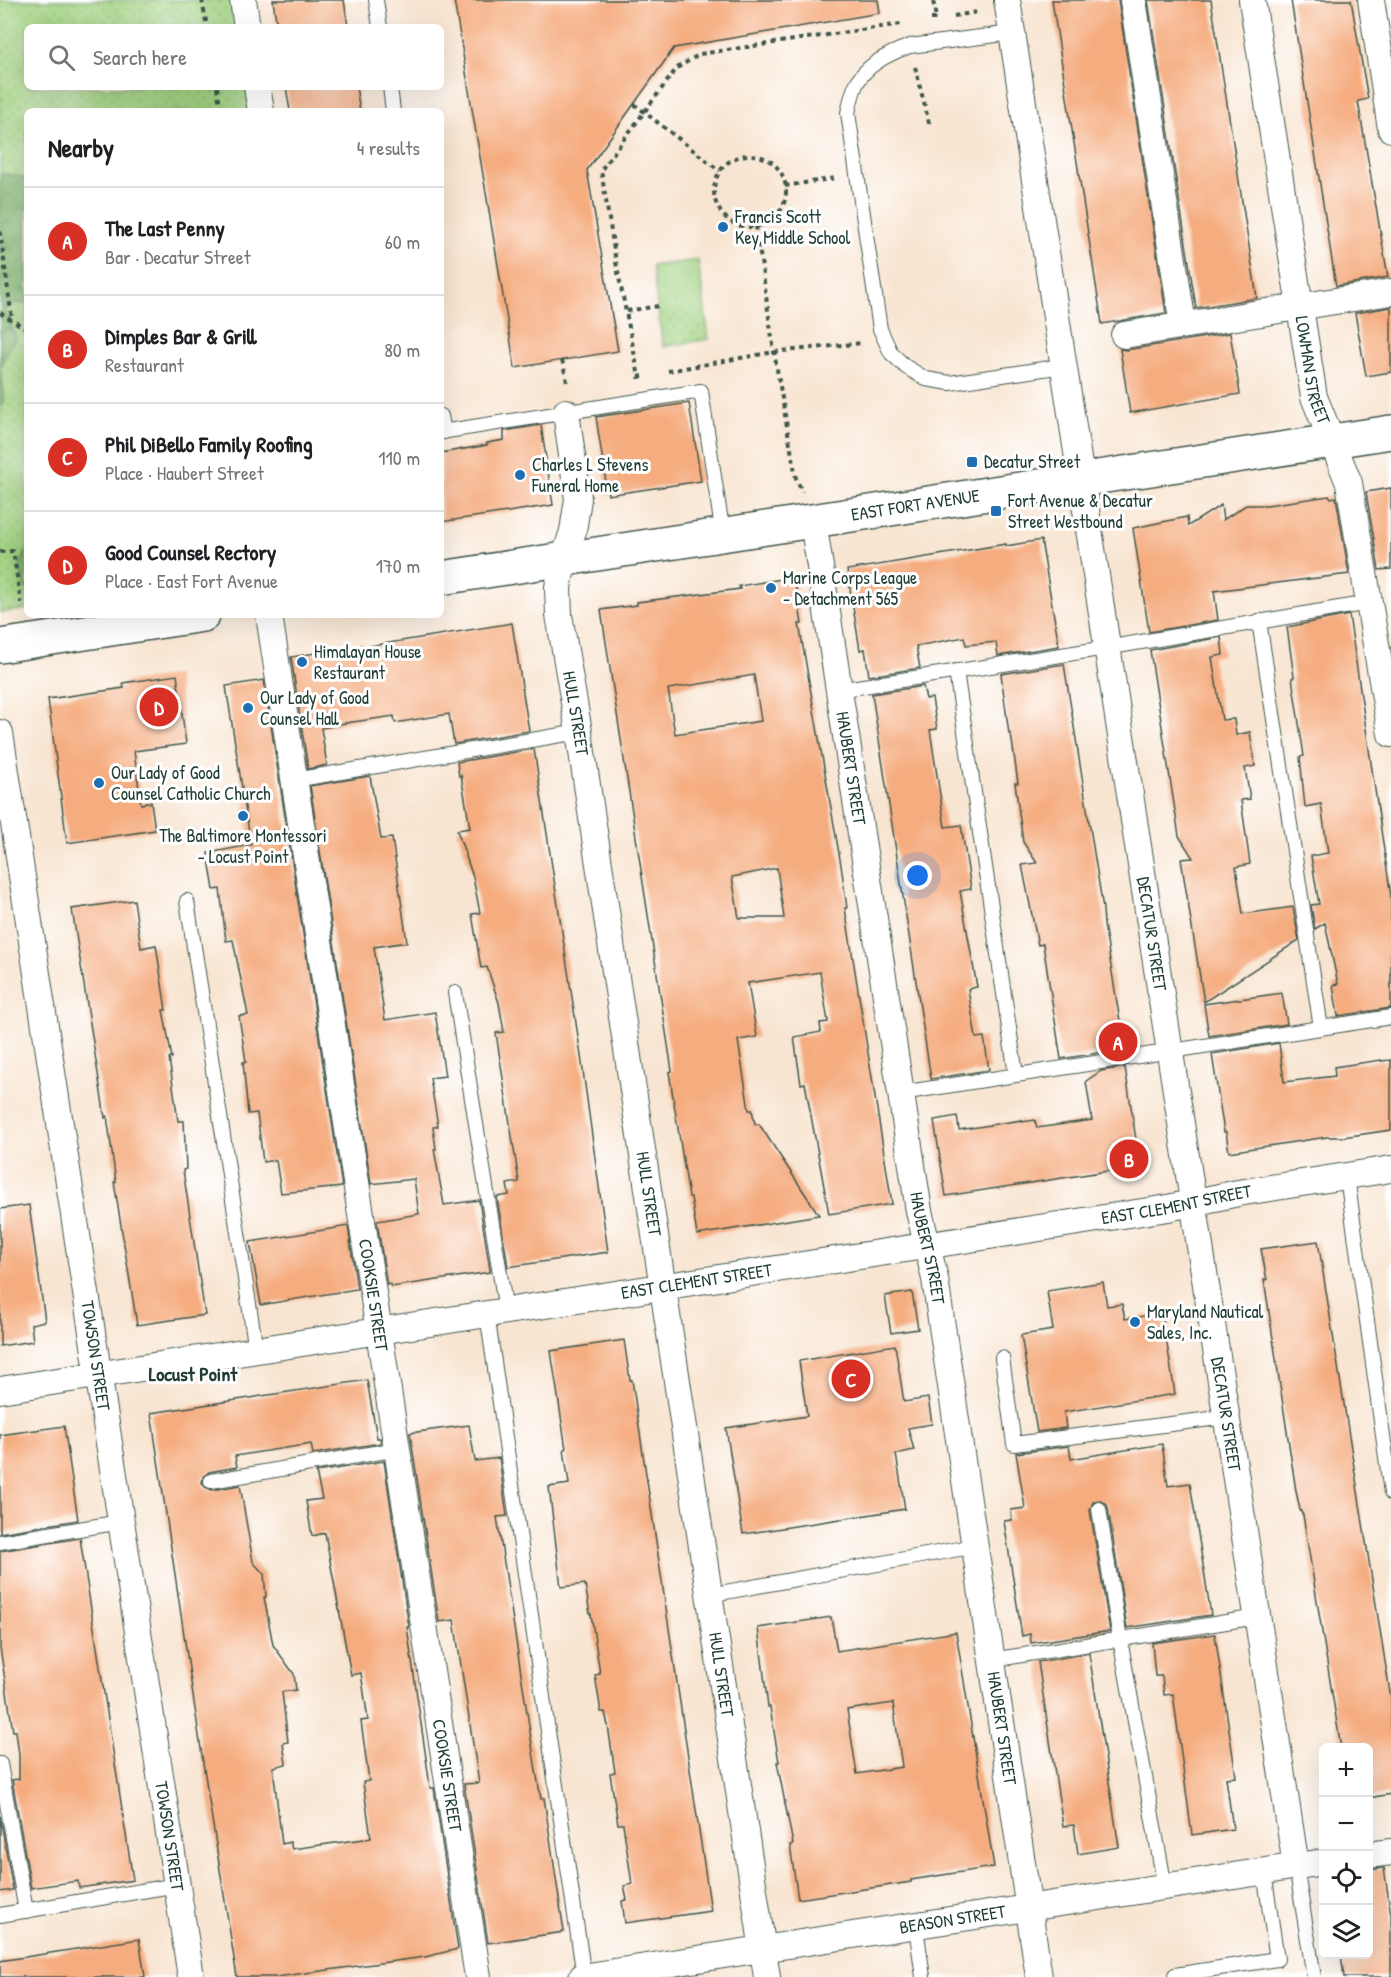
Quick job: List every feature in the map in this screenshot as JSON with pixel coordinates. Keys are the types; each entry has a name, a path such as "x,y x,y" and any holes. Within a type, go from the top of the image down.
{"street":[{"path":"243,0 247,24"},
{"name":"DECATUR STREET","path":"1007,0 1296,1866"},
{"path":"1133,0 1183,325"},
{"name":"LOWMAN STREET","path":"1252,0 1314,397 1349,483 1391,734"},
{"path":"1371,0 1391,129"},
{"path":"258,90 260,108"},
{"path":"1124,335 1391,292"},
{"name":"HULL STREET","path":"566,412 578,499 573,531 558,587 558,615 579,732 767,1977"},
{"name":"EAST FORT AVENUE","path":"444,578 1391,432"},
{"name":"HAUBERT STREET","path":"813,521 919,1211 935,1279 1040,1977"},
{"path":"0,646 183,618"},
{"name":"COOKSIE STREET","path":"269,618 478,1977"},
{"name":"TOWSON STREET","path":"0,733 6,811 98,1374 191,1977"},
{"name":"EAST CLEMENT STREET","path":"0,1390 1193,1204 1238,1193 1391,1169"},
{"path":"1373,1854 1391,1852"},
{"name":"BEASON STREET","path":"595,1976 1319,1863"}],"lane":[{"path":"376,0 380,24"},
{"path":"1012,33 910,46 894,51 875,63 856,84 848,113 880,329 891,353 906,367 926,379 950,383 1063,366"},
{"path":"390,90 393,108"},
{"path":"444,432 701,391 723,535"},
{"path":"838,690 1106,648 1368,603"},
{"path":"1259,621 1321,1028"},
{"path":"956,671 1016,1075"},
{"path":"294,780 579,732"},
{"path":"187,901 256,1350"},
{"path":"455,993 496,1313 595,1976"},
{"path":"901,1093 1391,1017"},
{"path":"1347,1177 1391,1493"},
{"path":"1002,1358 1014,1444 1226,1417"},
{"path":"211,1481 398,1449"},
{"path":"1100,1509 1120,1639 1165,1887"},
{"path":"0,1542 121,1522"},
{"path":"709,1595 975,1545"},
{"path":"992,1660 1257,1617"},
{"path":"0,1764 26,1911"},
{"path":"1296,1866 1314,1977"},
{"path":"1175,1977 1175,1975 1277,1959 1264,1872"},
{"path":"0,1915 177,1885"},
{"path":"916,1926 923,1977"}],"path":[{"path":"202,0 206,24"},
{"path":"925,20 936,19 933,0"},
{"path":"651,375 639,376 601,170 677,68 700,54 903,24 930,127"},
{"path":"218,90 220,108"},
{"path":"634,104 720,171"},
{"path":"753,155 777,168 785,186 786,195 779,212 773,219 756,226 738,225 722,215 714,198 716,179 720,171 734,159 753,155"},
{"path":"785,186 857,175"},
{"path":"756,226 774,352 796,478 813,521"},
{"path":"0,231 12,319"},
{"path":"627,311 658,306"},
{"path":"0,313 24,327"},
{"path":"662,372 774,352 885,340"},
{"path":"0,552 13,551 21,603"}],"green space":[{"path":"0,0 234,0 238,24 24,24 24,90 248,90 251,108 24,108 24,609 0,613"},
{"path":"6,174 24,177 24,304 16,303 4,308 16,338 0,368 0,175"},
{"path":"698,260 709,339 663,347 652,266"},
{"path":"0,368 4,402 0,406"},
{"path":"24,556 24,582 21,570"}],"building":[{"path":"273,0 344,0 348,24 277,24"},
{"path":"454,0 878,0 880,13 674,48 587,170 618,351 515,368"},
{"path":"1052,0 1118,0 1166,313 1102,324"},
{"path":"1148,0 1211,0 1257,298 1196,308"},
{"path":"1291,0 1351,0 1368,99 1358,101 1388,277 1336,286"},
{"path":"286,90 356,90 360,108 290,108"},
{"path":"1391,307 1391,372 1366,376 1355,313"},
{"path":"1230,333 1240,394 1130,413 1120,349 1126,350"},
{"path":"689,403 701,481 608,495 596,417"},
{"path":"541,425 553,505 444,522 444,452 504,440 504,431"},
{"path":"1391,488 1391,569 1379,570 1366,492"},
{"path":"1329,496 1330,498 1336,497 1349,574 1214,591 1218,620 1149,632 1133,528 1187,517 1188,526 1221,505 1223,520 1246,505 1267,505"},
{"path":"1041,540 1059,646 998,656 996,642 966,645 964,637 916,646 920,668 869,676 865,649 860,650 847,570"},
{"path":"794,577 802,624 799,624 841,865 847,908 845,908 892,1204 829,1214 805,1083 801,1084 794,1037 821,1032 820,1023 828,1022 820,972 748,983 757,1037 738,1040 749,1110 752,1110 755,1124 759,1124 819,1215 697,1235 669,1072 672,1071 601,610 637,605 637,602 740,589 739,586","holes":["754,675 761,721 675,734 668,689","777,868 784,918 739,918 732,877"]},
{"path":"1349,615 1391,897 1391,1008 1338,1016 1333,985 1338,984 1325,923 1315,929 1311,905 1319,904 1311,856 1328,853 1321,804 1305,807 1300,757 1304,756 1287,627"},
{"path":"512,623 529,731 454,744 449,714 395,723 394,716 339,724 321,728 327,765 308,769 291,657"},
{"path":"1221,637 1223,655 1212,657 1222,720 1234,719 1236,735 1250,732 1255,766 1245,768 1250,799 1241,800 1250,864 1236,867 1243,914 1293,907 1299,940 1204,1002 1181,859 1193,858 1179,836 1150,650"},
{"path":"1064,664 1123,1049 1061,1059 1043,944 1038,945 1022,865 1037,863 1023,842 1015,783 1018,783 1001,674"},
{"name":"Our Lady of Good Counsel Catholic Church","path":"177,675 186,744 134,751 141,804 151,802 155,830 67,843 48,699 124,688 123,683"},
{"path":"264,680 342,1187 281,1193 276,1160 263,1162 257,1113 248,1114 243,1062 246,1062 239,1016 248,1015 233,940 226,941 220,889 214,890 208,853 251,845 226,686"},
{"path":"923,686 926,699 932,698 937,729 930,730 945,827 961,825 971,889 960,891 977,987 968,989 976,1038 984,1037 989,1070 931,1079 872,694"},
{"path":"534,749 581,1056 608,1252 508,1267 497,1197 509,1195 507,1184 519,1182 496,1033 504,1032 499,1003 487,967 481,968 472,914 480,913 473,877 457,830 470,828 457,762"},
{"path":"370,776 381,839 392,838 407,942 374,947 385,1020 435,1012 445,1076 430,1078 438,1126 433,1127 436,1149 434,1149 444,1205 479,1200 490,1270 490,1272 391,1287 390,1284 387,1285 377,1221 419,1214 414,1179 371,1184 310,786"},
{"path":"134,900 141,948 156,945 166,1010 163,1010 172,1058 169,1058 178,1121 184,1121 186,1169 183,1170 205,1315 137,1325 114,1182 116,1182 107,1116 105,1118 72,909"},
{"path":"1282,993 1287,1024 1209,1036 1204,1004"},
{"path":"1279,1043 1284,1082 1335,1076 1334,1067 1391,1060 1391,1130 1229,1152 1212,1054"},
{"path":"1125,1067 1140,1166 946,1196 934,1120 957,1116 959,1130 1022,1120 1022,1122 1035,1120 1037,1128 1092,1120 1086,1081 1101,1071"},
{"path":"29,1205 45,1321 31,1324 33,1341 0,1346 0,1209"},
{"path":"348,1226 357,1289 261,1305 250,1242"},
{"path":"1318,1241 1391,1699 1391,1794 1373,1797 1373,1743 1340,1743 1303,1515 1296,1491 1261,1249"},
{"path":"1103,1282 1107,1306 1122,1304 1125,1319 1162,1313 1175,1394 1064,1412 1066,1428 1037,1432 1021,1335 1053,1330 1047,1291"},
{"path":"912,1292 918,1329 891,1333 885,1296"},
{"path":"624,1340 630,1380 632,1380 711,1911 625,1923 622,1901 627,1900 624,1886 632,1884 623,1824 618,1824 610,1773 615,1772 608,1726 605,1712 601,1712 595,1675 600,1674 591,1614 585,1584 561,1587 549,1487 569,1484 551,1351"},
{"path":"895,1345 904,1402 928,1398 932,1424 908,1428 914,1450 896,1454 905,1509 743,1534 726,1428 807,1416 799,1361"},
{"path":"367,1380 377,1438 380,1438 381,1443 313,1454 311,1444 235,1456 237,1467 209,1472 203,1477 202,1482 205,1487 212,1490 240,1485 253,1562 264,1574 266,1597 264,1597 273,1645 294,1674 296,1690 282,1692 288,1742 283,1743 286,1764 273,1767 282,1844 290,1842 292,1849 371,1838 363,1782 369,1781 361,1721 368,1720 361,1673 351,1675 325,1533 312,1536 306,1501 322,1499 316,1472 384,1461 430,1788 434,1788 458,1949 425,1957 276,1977 237,1977 151,1413"},
{"path":"469,1425 475,1461 499,1458 507,1516 497,1517 536,1771 541,1799 544,1798 564,1932 488,1943 464,1784 479,1783 454,1620 439,1622 410,1433"},
{"path":"64,1426 78,1520 0,1533 0,1435"},
{"path":"1162,1444 1168,1486 1190,1483 1211,1615 1127,1628 1108,1508 1106,1503 1098,1500 1093,1502 1090,1510 1110,1631 1031,1643 1030,1634 1022,1636 1004,1521 1012,1520 1011,1510 1025,1508 1016,1453 1069,1446 1071,1459"},
{"path":"80,1538 133,1880 79,1888 78,1881 31,1888 12,1780 19,1779 19,1755 0,1648 0,1551"},
{"path":"831,1617 837,1651 956,1632 994,1867 798,1899 790,1845 793,1844 777,1762 779,1762 770,1707 768,1707 758,1628","holes":["893,1703 902,1767 857,1774 847,1710"]},
{"path":"1215,1634 1236,1777 1226,1778 1233,1829 1192,1835 1173,1694 1164,1695 1162,1676 1155,1676 1152,1643"},
{"path":"1089,1653 1119,1847 1078,1854 1074,1825 1063,1826 1038,1662"},
{"path":"0,1816 13,1890 0,1892"},
{"path":"1384,1868 1391,1915 1391,1977 1344,1977 1342,1959 1373,1959 1373,1869"},
{"path":"139,1939 145,1977 0,1977 0,1961"}],"place":[{"name":"Francis Scott Key Middle School","path":"723,227"},
{"name":"Decatur Street","path":"972,462"},
{"name":"Charles L Stevens Funeral Home","path":"520,475"},
{"name":"Fort Avenue & Decatur Street Westbound","path":"996,511"},
{"name":"Marine Corps League - Detachment 565","path":"771,588"},
{"name":"Himalayan House Restaurant","path":"302,662"},
{"name":"Good Counsel Rectory","path":"159,707"},
{"name":"Our Lady of Good Counsel Hall","path":"248,708"},
{"name":"Our Lady of Good Counsel Catholic Church","path":"99,783"},
{"name":"The Baltimore Montessori - Locust Point","path":"243,816"},
{"name":"The Last Penny","path":"1118,1042"},
{"name":"Dimples Bar & Grill","path":"1129,1159"},
{"name":"Maryland Nautical Sales, Inc.","path":"1135,1322"},
{"name":"Phil DiBello Family Roofing","path":"851,1379"}],"district":[{"name":"Locust Point","path":"193,1374"}]}
